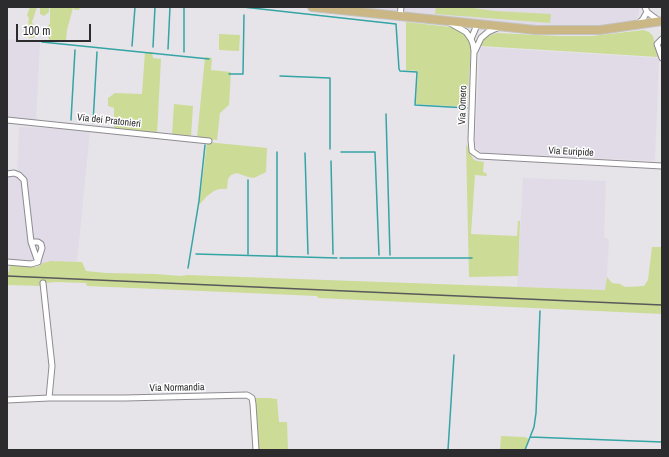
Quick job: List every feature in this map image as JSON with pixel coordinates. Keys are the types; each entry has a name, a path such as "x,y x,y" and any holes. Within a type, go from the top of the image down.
{"main road":[{"path":"312,7 445,22 536,30 600,30 637,26 661,21"}],"street":[{"path":"400,16 401,7"},
{"path":"637,26 643,19 646,9 661,21"},
{"path":"445,22 460,28 466,32 471,39"},
{"path":"471,39 477,25"},
{"name":"Via Omero","path":"474,52 479,39 477,25"},
{"path":"479,39 498,27"},
{"name":"Via Omero","path":"471,39 474,52 471,140 472,151 479,156"},
{"path":"662,39 658,44 662,58"},
{"name":"Via dei Pratonieri","path":"7,120 209,140"},
{"name":"Via Euripide","path":"479,156 662,166"},
{"path":"7,174 14,173 19,175 24,180 31,242 38,262"},
{"path":"31,242 38,242 41,244 42,248 38,262"},
{"path":"7,262 31,264 38,262"},
{"path":"43,283 52,366 49,398"},
{"name":"Via Normandia","path":"7,400 247,395 252,398 253,404 256,450"}],"shaded area":[{"path":"342,7 639,7 639,13 634,24 602,27 536,27"},
{"path":"7,39 40,42 36,121 7,117"},
{"path":"480,47 659,58 655,161 483,153 479,151 475,144"},
{"path":"19,127 90,130 77,262 51,261 35,267 10,265 9,272 7,272 7,176 17,176"},
{"path":"523,178 606,181 604,237 609,239 606,290 517,287"}],"green space":[{"path":"30,7 37,7 32,22 36,30 33,38 29,38 27,32 29,18 27,15"},
{"path":"40,7 49,7 49,12 44,16 40,14"},
{"path":"50,7 80,7 79,10 75,10 73,8 67,30 66,41 50,41 45,31 50,23"},
{"path":"436,7 466,7 495,11 551,14 550,23 435,14"},
{"path":"406,22 450,27 461,31 465,35 471,48 467,107 416,104 418,71 406,70"},
{"path":"644,30 653,36 658,57 480,46 482,41 487,36 497,33 592,36"},
{"path":"219,34 240,35 239,51 219,50"},
{"path":"145,52 152,52 153,58 161,59 157,134 114,129 114,108 108,106 108,98 115,93 142,94"},
{"path":"205,57 212,58 211,70 231,72 229,105 220,113 217,140 197,138"},
{"path":"174,104 193,106 191,137 172,135"},
{"path":"207,142 267,148 266,172 254,178 237,173 231,175 228,179 227,189 219,189 214,191 199,205"},
{"path":"466,144 473,159 484,162 483,172 486,173 487,176 475,175 471,234 517,236 518,221 520,221 518,276 469,277"},
{"path":"652,247 662,247 662,314 87,286 86,283 56,282 43,283 43,286 7,285 7,272 9,272 10,265 35,267 51,261 82,262 86,271 106,273 605,290 607,277 612,283 620,284 625,287 644,286 648,280"},
{"path":"252,398 277,399 279,422 287,422 288,450 256,450"},
{"path":"501,436 525,437 529,439 525,450 500,450"}],"waterway":[{"path":"132,46 135,7"},
{"path":"153,47 155,7"},
{"path":"168,49 170,7"},
{"path":"184,7 184,52"},
{"path":"243,7 396,24 399,69 400,71 417,72 415,105 467,108"},
{"path":"229,74 243,74 244,15"},
{"path":"42,42 209,59"},
{"path":"71,120 75,50"},
{"path":"93,123 97,52"},
{"path":"280,76 330,78 330,149"},
{"path":"386,114 390,255"},
{"path":"188,268 199,201 205,145"},
{"path":"277,152 277,256"},
{"path":"341,152 375,152 379,255"},
{"path":"305,153 308,254"},
{"path":"331,161 333,254"},
{"path":"248,180 248,254"},
{"path":"196,254 337,258"},
{"path":"340,258 472,258"},
{"path":"525,450 534,427 536,413 540,311"},
{"path":"448,450 454,355"},
{"path":"530,437 662,442"}],"railway":[{"path":"7,276 662,305"}]}
